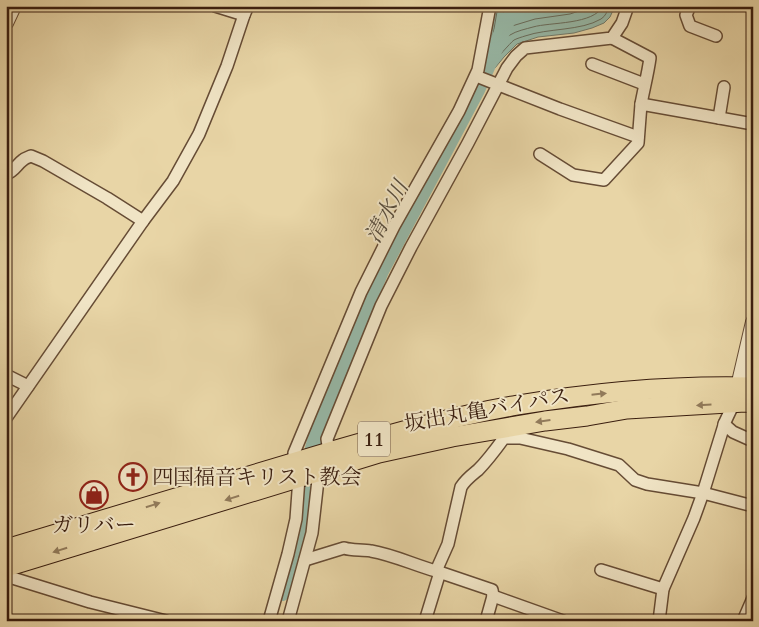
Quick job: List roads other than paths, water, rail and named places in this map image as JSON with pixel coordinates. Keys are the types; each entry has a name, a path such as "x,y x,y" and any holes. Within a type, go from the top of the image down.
{"highway":[{"name":"坂出丸亀バイパス","path":"6,567 297,470 329,452 451,419 496,409 587,395 620,392 663,389 744,395"},
{"name":"坂出丸亀バイパス","path":"6,549 297,470 319,472 379,453 452,437 502,433 545,421 744,395"}],"street":[{"path":"6,23 14,6"},
{"path":"6,418 143,221 173,182 199,134 227,66 246,11 215,6"},
{"path":"269,621 296,519 297,470 294,453 361,292 394,226 459,111 476,76 490,6"},
{"path":"612,38 622,23 628,6"},
{"path":"690,6 686,15 690,26 716,36"},
{"path":"329,452 327,439 381,306 498,84 516,56 525,48 612,38 650,58 641,104 638,143 604,180 573,175 540,154"},
{"path":"592,64 644,84"},
{"path":"476,76 638,137"},
{"path":"719,118 724,87"},
{"path":"641,104 753,124"},
{"path":"6,174 31,156 107,198 143,221"},
{"path":"659,621 663,589 694,518 724,424 744,395 753,322"},
{"path":"6,375 28,386"},
{"path":"425,621 438,572 448,544 461,487 465,480 491,456 502,433 496,409"},
{"path":"724,424 733,432 753,441"},
{"path":"502,433 568,449 619,465 635,480 647,484 703,493 753,506"},
{"path":"288,621 312,533 319,472"},
{"path":"305,560 344,548 350,550 370,550 413,562 421,567 492,590 493,596 486,621"},
{"path":"601,570 663,589"},
{"path":"6,576 90,602 166,621"},
{"path":"493,596 563,621"},
{"path":"743,621 753,598"}],"water":[{"path":"494,6 615,6 610,17 604,23 592,28 574,33 538,37 517,44 495,68 481,63"}],"waterway":[{"name":"清水川","path":"313,448 324,408 381,271 477,90 507,21 518,6"},
{"name":"清水川","path":"282,593 299,542 307,487"}],"place":[{"name":"四国福音キリスト教会","path":"133,477"},
{"name":"ガリバー","path":"94,495"}]}
